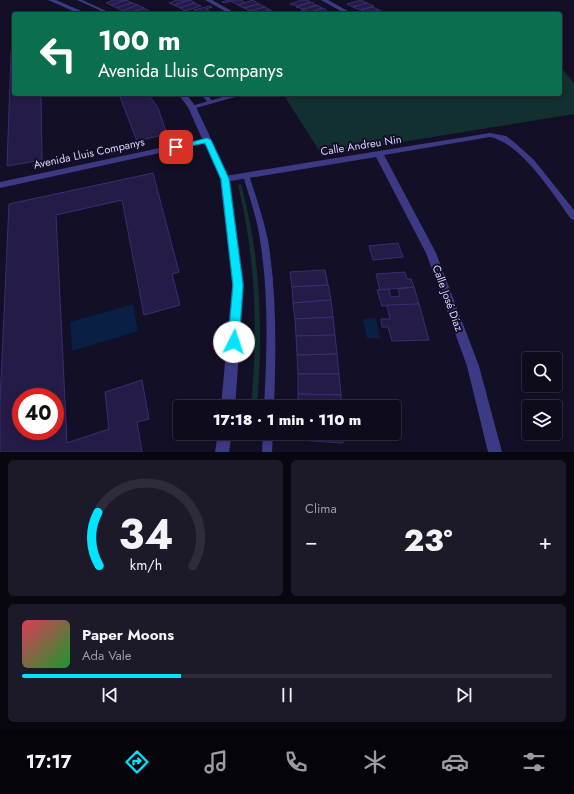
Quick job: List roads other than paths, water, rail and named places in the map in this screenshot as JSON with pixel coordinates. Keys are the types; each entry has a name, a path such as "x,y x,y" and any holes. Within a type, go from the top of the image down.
{"street":[{"path":"51,0 80,12"},
{"path":"208,0 230,12"},
{"path":"324,0 346,12"},
{"path":"184,96 192,107 225,179 238,285 229,400"},
{"path":"192,107 234,96"},
{"name":"Calle Andreu Nin","path":"225,179 490,136 501,137 512,144 556,193 574,217"},
{"name":"Avenida Lluis Companys","path":"0,185 207,140"},
{"name":"Calle José Díaz","path":"379,154 431,253 473,366 495,452"},
{"path":"222,452 224,440"}],"lane":[{"path":"79,0 107,12"},
{"path":"206,96 210,102"},
{"path":"246,176 259,216 268,275 272,354 270,400"},
{"path":"267,452 268,440"}],"water":[{"path":"133,304 138,331 72,351 70,322"},
{"path":"376,318 380,338 367,338 363,319"}]}
